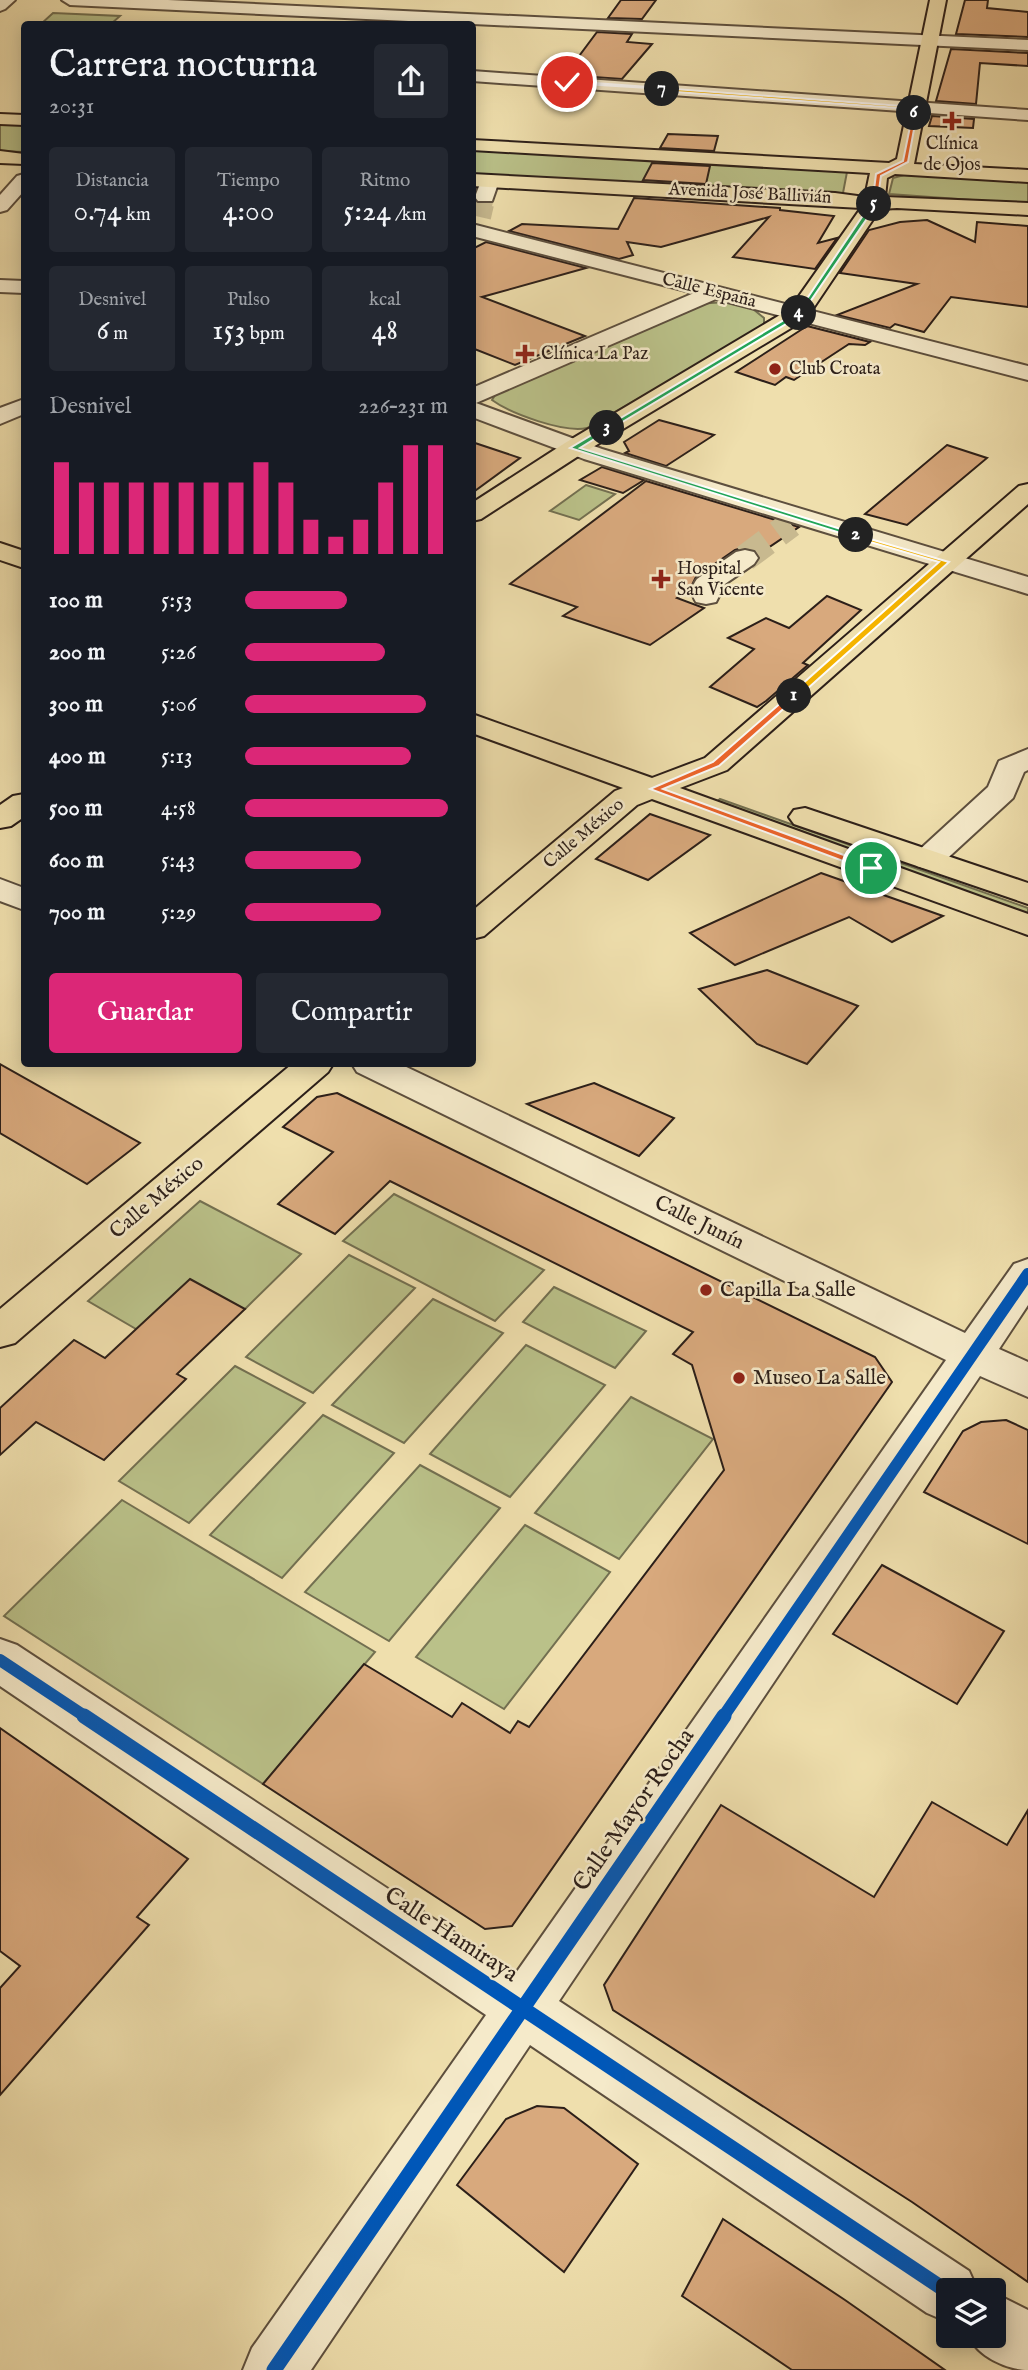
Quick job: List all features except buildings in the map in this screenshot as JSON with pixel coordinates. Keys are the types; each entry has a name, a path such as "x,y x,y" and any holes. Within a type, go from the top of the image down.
{"main road":[{"path":"476,511 574,448 798,314 874,204 878,175 905,162 938,0"},
{"path":"0,119 21,120"},
{"name":"Avenida José Ballivián","path":"476,145 1028,176"},
{"path":"0,158 21,159"},
{"name":"Avenida José Ballivián","path":"479,206 835,199 874,204 897,202 1028,209"},
{"name":"Calle México","path":"476,926 626,798 716,764 1028,491"},
{"path":"0,531 21,539"},
{"path":"0,551 21,559"},
{"path":"476,702 1028,894"},
{"path":"476,724 1028,925"},
{"path":"0,819 21,805"},
{"name":"Calle México","path":"0,1332 311,1067"}],"street":[{"path":"0,6 7,0"},
{"path":"70,0 455,21"},
{"path":"382,19 397,0"},
{"path":"476,22 674,27 1028,45"},
{"path":"667,44 674,27"},
{"path":"476,76 1028,115"},
{"path":"0,206 21,183"},
{"name":"Calle España","path":"479,206 713,293 1028,373"},
{"path":"0,286 21,287"},
{"path":"476,395 713,293"},
{"path":"0,417 21,407"},
{"path":"476,411 574,448 795,521 1028,586"},
{"path":"706,596 706,585 745,558"},
{"path":"928,859 1002,791 1010,767 1028,758"},
{"path":"0,889 21,899"},
{"name":"Calle Junín","path":"376,1067 1028,1381"},
{"name":"Calle Mayor Rocha","path":"274,2370 1028,1274"},
{"name":"Calle Hamiraya","path":"0,1660 936,2284"},
{"path":"1006,2331 1028,2346"}],"green space":[{"path":"53,13 120,16 114,21 44,21"},
{"path":"0,124 21,125 21,152 0,151"},
{"path":"476,150 844,170 847,172 843,193 476,175"},
{"path":"908,174 1028,181 1028,204 889,194 893,178"},
{"path":"726,302 753,309 764,318 764,324 755,332 587,428 565,428 538,421 492,400 497,392 696,304"},
{"path":"586,485 615,494 579,520 550,511"},
{"path":"720,799 1028,908 1028,914 715,803"},
{"path":"394,1194 544,1270 495,1321 343,1241"},
{"path":"200,1201 301,1254 245,1309 136,1329 88,1301"},
{"path":"349,1255 415,1288 313,1393 246,1357"},
{"path":"554,1287 646,1331 615,1368 523,1322"},
{"path":"433,1299 503,1333 404,1443 332,1405"},
{"path":"526,1345 605,1385 510,1497 430,1454"},
{"path":"235,1366 305,1403 189,1523 119,1481"},
{"path":"631,1397 713,1439 619,1559 535,1513"},
{"path":"323,1415 394,1453 282,1578 210,1535"},
{"path":"420,1465 500,1508 389,1641 305,1592"},
{"path":"122,1500 375,1652 263,1784 4,1616"},
{"path":"525,1525 610,1572 504,1709 416,1657"}],"tunnel":[{"path":"483,205 485,197"},
{"path":"480,217 483,204"},
{"path":"745,558 791,524"}],"cycle path":[{"path":"274,2370 1028,1274"},
{"path":"0,1660 936,2284"}],"place":[{"name":"Clínica de Ojos","path":"952,121"},
{"name":"Clínica La Paz","path":"525,354"},
{"name":"Club Croata","path":"775,369"},
{"name":"Hospital San Vicente","path":"661,579"},
{"name":"Capilla La Salle","path":"706,1290"},
{"name":"Museo La Salle","path":"739,1378"}],"route":[{"path":"567,82 915,108 905,162 878,175 874,204 798,314 574,448 945,562 716,764 654,789 871,868"}]}
